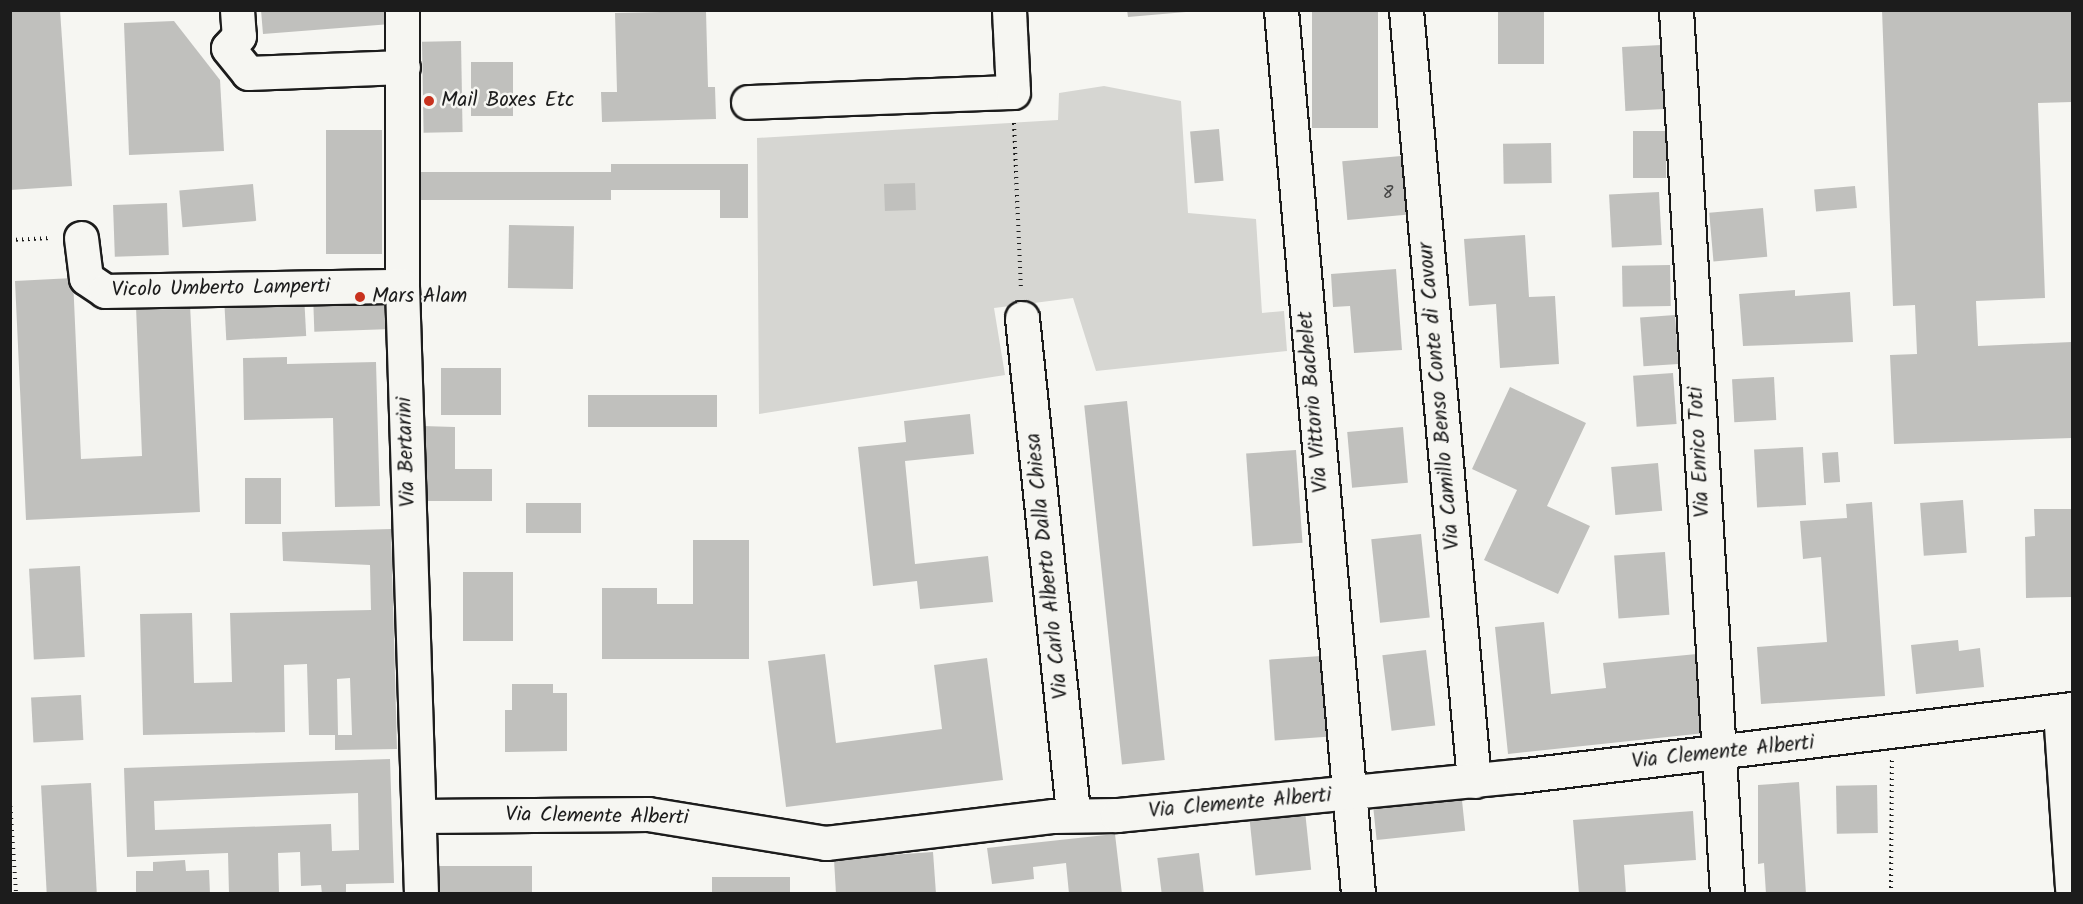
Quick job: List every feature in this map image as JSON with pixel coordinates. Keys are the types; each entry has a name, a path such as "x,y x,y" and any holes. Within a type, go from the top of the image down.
{"street":[{"path":"237,10 239,36 228,48 248,73 403,67"},
{"name":"Via Bertarini","path":"402,10 402,286 421,894"},
{"path":"748,102 1013,92 1009,10"},
{"name":"Via Vittorio Bachelet","path":"1281,10 1347,793 1358,894"},
{"name":"Via Camillo Benso Conte di Cavour","path":"1406,10 1474,781"},
{"name":"Via Enrico Toti","path":"1676,10 1726,894"},
{"name":"Vicolo Umberto Lamperti","path":"81,238 86,278 105,291 402,286"},
{"name":"Via Carlo Alberto Dalla Chiesa","path":"1022,318 1073,814"},
{"name":"Via Clemente Alberti","path":"419,816 627,814 700,820 782,840 826,843 1073,814 1117,815 1474,781 1892,735 2066,710 2073,889"}],"path":[{"path":"1013,92 1022,318"},
{"path":"10,240 81,238"},
{"path":"1891,894 1892,735"},
{"path":"10,800 16,894"}],"shaded area":[{"path":"1104,86 1181,101 1188,213 1256,219 1262,313 1284,311 1287,351 1096,371 1073,298 994,308 1005,375 759,414 757,138 1058,120 1059,93"}],"building":[{"path":"60,10 72,186 10,190 10,11"},
{"path":"261,10 390,10 391,24 263,34"},
{"path":"1127,10 1186,10 1186,12 1128,17"},
{"path":"1312,10 1378,10 1378,128 1312,128"},
{"path":"1498,10 1544,10 1544,64 1498,64"},
{"path":"1882,10 2072,10 2072,102 2038,103 2045,298 1976,301 1978,346 2072,342 2072,438 1894,444 1890,355 1917,354 1915,305 1893,306"},
{"path":"706,11 708,87 715,87 716,119 602,122 601,92 617,92 615,13"},
{"path":"174,21 220,80 224,151 129,155 124,23"},
{"path":"461,41 463,132 424,133 422,42"},
{"path":"1661,45 1664,109 1625,111 1622,47"},
{"path":"471,62 513,62 513,116 471,116"},
{"path":"1219,129 1224,181 1195,183 1190,132"},
{"path":"326,130 382,130 382,254 326,254"},
{"path":"1633,131 1666,131 1666,178 1633,178"},
{"path":"1551,143 1552,183 1504,184 1503,144"},
{"path":"1401,156 1406,215 1347,220 1342,161"},
{"path":"611,164 748,164 748,218 720,218 720,190 611,190 611,200 411,200 411,172 611,172"},
{"path":"915,183 916,210 885,211 884,184"},
{"path":"253,184 256,221 183,227 179,190"},
{"path":"1855,186 1857,208 1816,211 1814,190"},
{"path":"1659,192 1662,245 1612,248 1609,195"},
{"path":"167,203 169,255 115,257 113,205"},
{"path":"1763,208 1767,257 1713,262 1709,213"},
{"path":"509,225 574,226 573,289 508,288"},
{"path":"1525,235 1529,297 1555,296 1559,364 1500,368 1496,304 1469,306 1464,239"},
{"path":"1670,265 1671,306 1623,307 1622,266"},
{"path":"1396,269 1402,350 1354,353 1350,306 1333,307 1331,274"},
{"path":"73,278 81,459 142,456 136,307 190,304 200,512 26,520 15,281"},
{"path":"1795,290 1795,296 1850,292 1853,342 1743,346 1739,294"},
{"path":"390,292 391,329 314,332 313,295"},
{"path":"304,294 306,336 226,340 224,298"},
{"path":"1675,315 1678,364 1644,366 1640,317"},
{"path":"287,357 287,364 376,362 380,506 335,507 333,418 244,420 243,358"},
{"path":"441,368 501,368 501,415 441,415"},
{"path":"1673,373 1677,424 1637,427 1633,376"},
{"path":"1774,377 1776,420 1734,422 1732,379"},
{"path":"1510,387 1586,423 1547,506 1590,526 1558,594 1484,560 1517,490 1472,469"},
{"path":"588,395 717,395 717,427 588,427"},
{"path":"1127,401 1165,760 1122,765 1084,405"},
{"path":"970,414 974,454 905,461 915,564 988,556 993,602 920,609 917,581 873,586 858,447 906,442 904,421"},
{"path":"423,426 455,427 455,469 492,469 492,501 422,501"},
{"path":"1403,427 1408,483 1352,488 1347,432"},
{"path":"1803,447 1806,505 1757,507 1754,450"},
{"path":"1296,450 1302,543 1253,546 1246,453"},
{"path":"1838,452 1840,482 1824,483 1822,453"},
{"path":"1658,463 1662,511 1615,515 1611,467"},
{"path":"245,478 281,478 281,524 245,524"},
{"path":"1963,500 1967,553 1924,556 1920,503"},
{"path":"1872,502 1885,696 1761,704 1757,647 1827,642 1821,557 1803,559 1800,521 1847,518 1846,504"},
{"path":"526,503 581,503 581,533 526,533"},
{"path":"2034,509 2072,509 2072,597 2026,598 2025,537 2035,536"},
{"path":"391,529 397,749 335,750 335,735 309,735 307,664 284,665 285,732 143,735 140,614 192,613 194,683 232,682 230,613 371,610 370,565 283,561 282,532","holes":["350,678 352,735 338,735 337,679"]},
{"path":"1421,534 1430,618 1380,623 1371,539"},
{"path":"693,540 749,540 749,659 602,659 602,588 657,588 657,604 693,604"},
{"path":"1665,552 1669,615 1619,618 1614,556"},
{"path":"80,566 85,657 34,660 29,569"},
{"path":"463,572 513,572 513,641 463,641"},
{"path":"1544,622 1551,694 1606,688 1603,663 1697,654 1705,733 1508,754 1495,627"},
{"path":"1958,640 1959,651 1980,648 1984,687 1916,694 1911,645"},
{"path":"1426,650 1435,725 1392,731 1382,655"},
{"path":"825,654 836,743 942,729 934,665 987,658 1003,780 786,807 768,661"},
{"path":"1321,656 1327,737 1275,740 1269,660"},
{"path":"512,684 553,684 553,693 567,693 567,751 505,752 505,710 512,710"},
{"path":"81,695 83,740 33,743 31,698"},
{"path":"390,759 394,883 346,884 346,894 322,894 321,885 301,886 300,852 278,853 279,894 229,894 228,853 127,857 124,768","holes":["358,793 359,850 332,851 331,824 155,830 154,801"]},
{"path":"1799,782 1806,894 1766,894 1764,863 1758,864 1758,785"},
{"path":"91,783 97,894 47,894 41,786"},
{"path":"1877,785 1878,833 1837,834 1836,786"},
{"path":"1461,791 1465,831 1377,840 1372,800"},
{"path":"1305,811 1311,870 1255,876 1249,817"},
{"path":"1693,811 1696,860 1624,865 1626,894 1579,894 1573,820"},
{"path":"1115,834 1122,894 1069,894 1066,863 1033,867 1034,879 992,884 987,848"},
{"path":"933,852 936,894 836,894 834,859"},
{"path":"1199,853 1204,894 1162,894 1157,858"},
{"path":"185,860 186,871 209,870 210,894 136,894 136,871 153,871 153,862"},
{"path":"429,866 532,866 532,894 429,894"},
{"path":"712,877 790,877 790,894 712,894"}],"place":[{"name":"Mail Boxes Etc","path":"429,101"},
{"name":"Mars Alam","path":"360,297"}]}
